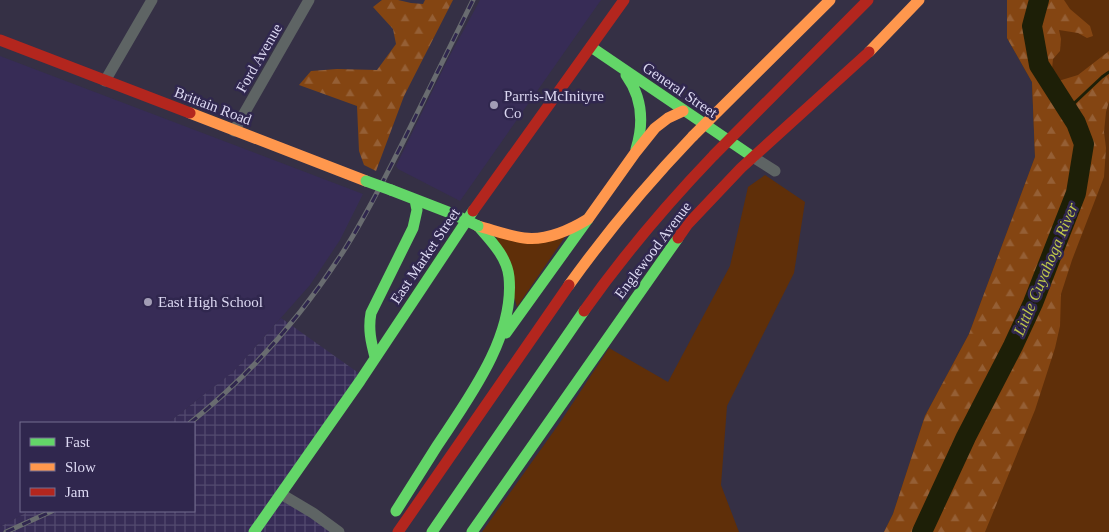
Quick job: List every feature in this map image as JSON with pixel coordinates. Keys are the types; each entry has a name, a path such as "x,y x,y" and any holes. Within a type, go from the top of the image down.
{"main road":[{"name":"East Market Street","path":"254,532 462,227 624,0"},
{"path":"398,532 571,281 617,221 647,185 693,136 830,0"},
{"path":"432,532 591,302 663,210 714,155 868,0"},
{"name":"Englewood Avenue","path":"472,532 687,225 704,205 753,157 868,53 920,0"},
{"name":"Brittain Road","path":"0,40 453,214 478,226 525,238 539,238 557,234 588,220 634,153"},
{"name":"General Street","path":"591,47 753,157"},
{"path":"622,69 635,90 639,106 641,125 634,153"},
{"path":"634,153 655,128 668,118 683,111"},
{"path":"375,357 369,335 371,313 413,228 417,204 415,200"},
{"path":"494,348 588,220"},
{"path":"388,524 479,379 503,328 510,297 509,277 501,253 478,226"}],"street":[{"path":"105,81 152,0"},
{"name":"Ford Avenue","path":"234,131 309,0"},
{"path":"753,157 775,171"},
{"path":"281,494 313,513 339,532"}],"shaded area":[{"path":"480,0 601,0 460,201 398,169 396,166 448,59"},
{"path":"1007,0 1109,0 1109,532 884,532 893,514 925,416 969,334 1035,157 1032,82 1007,38"},
{"name":"East High School","path":"0,56 363,194 340,240 310,285 234,371 169,422 20,422 20,512 27,512 0,527"},
{"path":"765,175 805,202 794,273 727,406 721,485 739,532 482,532 561,421 609,348 668,382 730,266 748,187"},
{"path":"495,233 567,234 517,307"},
{"path":"281,318 360,374 250,532 0,532 0,527 27,512 195,512 195,422 169,422 234,371"},
{"path":"281,499 335,532 258,532"}],"green space":[{"path":"382,0 398,0 423,4 425,0 453,0 404,96 376,171 364,165 359,151 357,106 299,85 311,71 337,69 377,70 396,44 393,29 373,7"},
{"path":"1007,0 1064,0 1070,9 1090,26 1093,36 1087,38 1078,33 1059,30 1061,39 1060,51 1053,59 1052,69 1055,82 1078,75 1109,51 1109,101 1104,132 1106,148 1104,177 1061,294 1060,326 1035,410 985,532 884,532 893,514 925,416 969,334 1035,157 1032,82 1007,38"}],"waterway":[{"name":"Little Cuyahoga River","path":"922,532 966,437 1033,303 1076,193 1084,144 1076,123 1039,65 1032,26 1039,0"},
{"path":"1068,109 1109,72"}],"railway":[{"path":"191,422 233,386 272,345 308,301 341,255 380,188 473,0"},
{"path":"6,532 50,512"}],"traffic: fast":[{"path":"591,47 753,157"},
{"path":"626,75 635,92 640,110 640,130 636,149"},
{"path":"366,181 391,190"},
{"path":"391,190 453,214"},
{"path":"375,357 370,335 371,313 413,228 417,210 415,200"},
{"path":"254,532 360,381 473,211"},
{"path":"453,214 478,226"},
{"path":"506,333 588,219"},
{"path":"396,511 475,388 487,366 505,322 509,300 508,270 498,250 478,226"},
{"path":"472,532 678,238"},
{"path":"432,532 584,311"}],"traffic: slow":[{"path":"693,136 830,0"},
{"path":"869,52 919,0"},
{"path":"478,226 513,236 541,238 558,234 581,223 588,219 655,128 668,118 683,111"},
{"path":"190,113 366,181"},
{"path":"569,285 628,208 693,136"}],"traffic: jam":[{"path":"473,211 624,0"},
{"path":"714,155 868,0"},
{"path":"0,40 190,113"},
{"path":"678,238 687,225 741,168 869,52"},
{"path":"584,311 646,231 714,155"},
{"path":"398,532 569,285"}],"place":[{"name":"Parris-McInityre Co","path":"494,105"},
{"name":"East High School","path":"148,302"}]}
